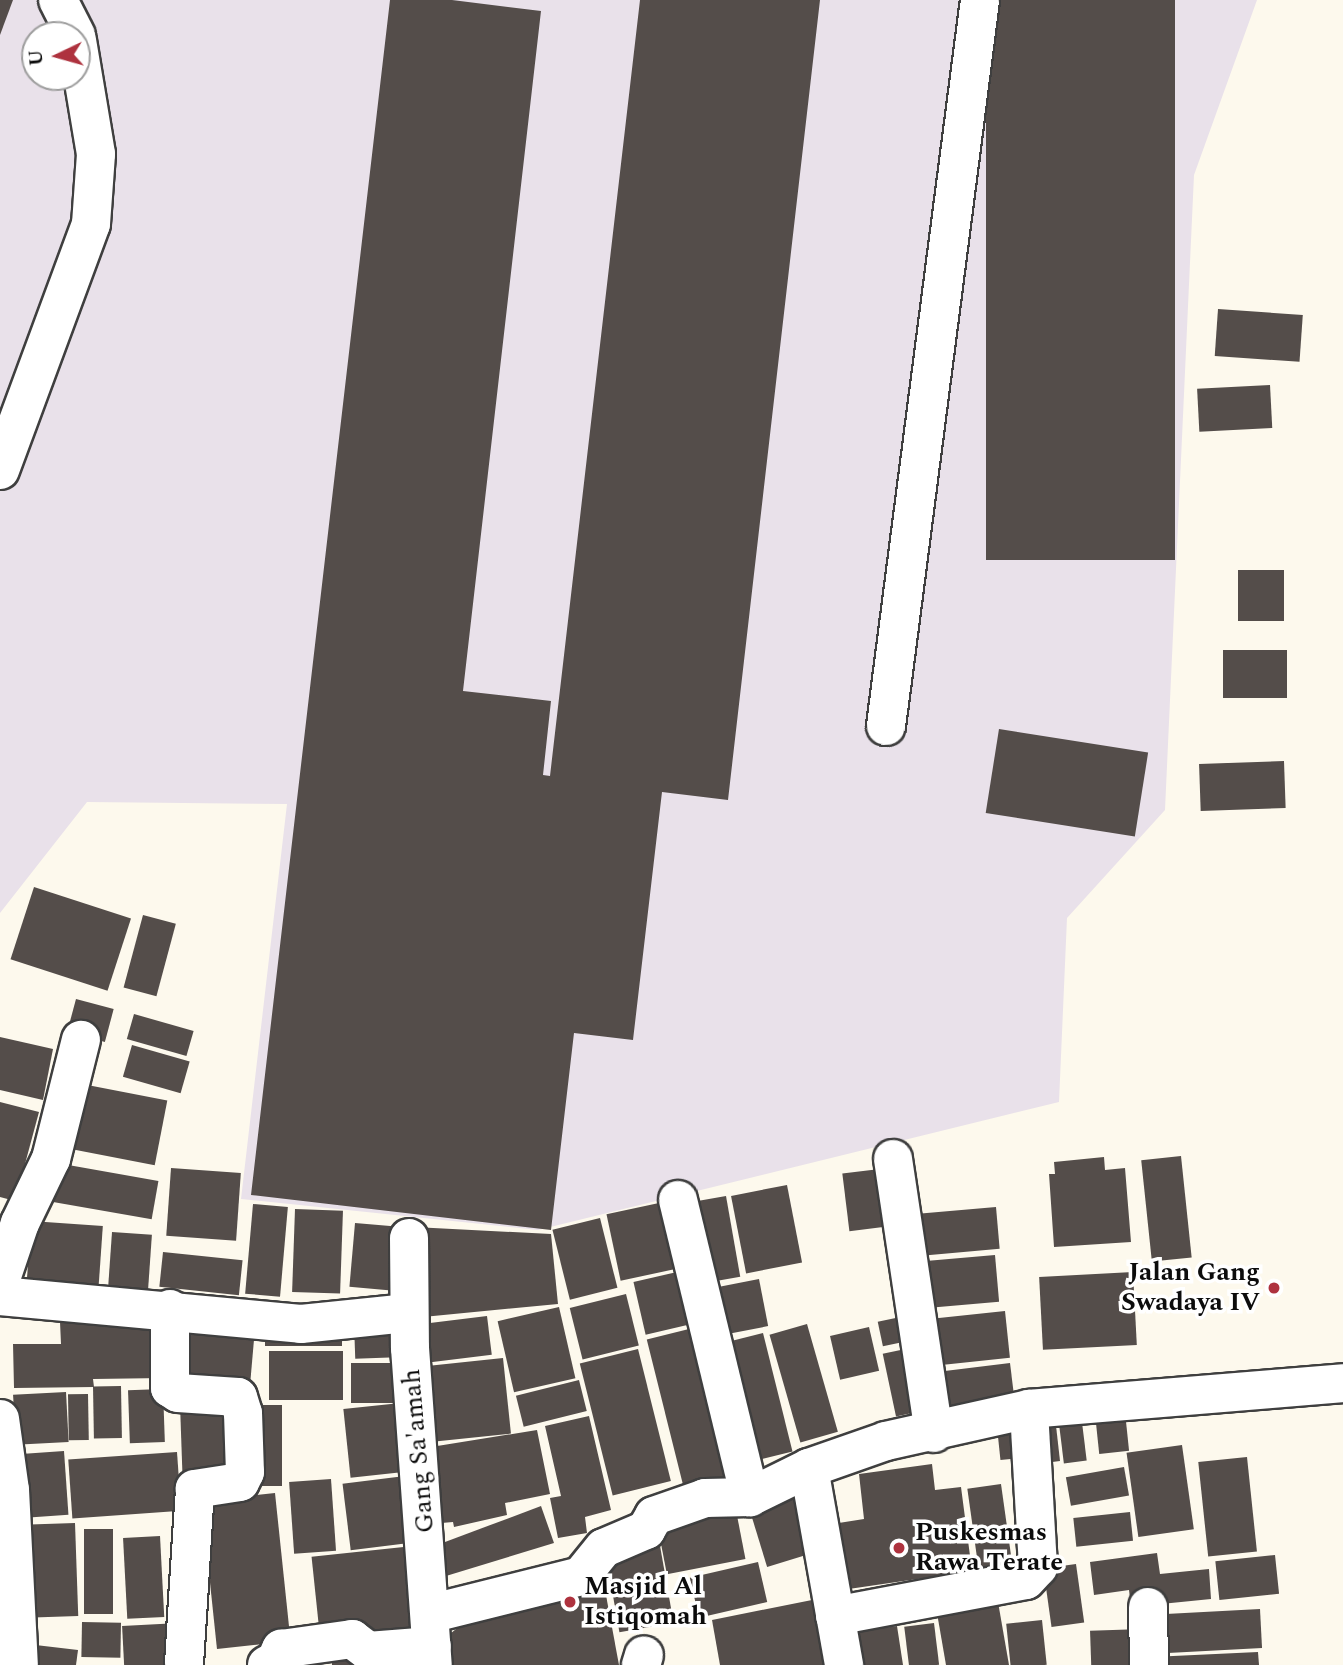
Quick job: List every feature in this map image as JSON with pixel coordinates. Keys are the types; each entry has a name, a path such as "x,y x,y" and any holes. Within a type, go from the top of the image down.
{"street":[{"path":"58,0 69,21"},
{"path":"886,726 980,0"},
{"path":"0,470 91,224 96,154 86,91"},
{"path":"0,1282 20,1223 51,1159 82,1040"},
{"path":"893,1159 934,1433"},
{"path":"678,1200 750,1497"},
{"name":"Gang Sa'amah","path":"408,1238 408,1313 433,1641"},
{"path":"0,1296 170,1309 301,1324 408,1313"},
{"path":"170,1309 170,1388 178,1393 238,1397 243,1413 245,1472 240,1482 195,1489 184,1665"},
{"path":"267,1665 274,1664 281,1649 352,1639 368,1651 433,1641 581,1576 604,1548 646,1530 654,1516 705,1498 750,1497 809,1468 886,1441 934,1433 1028,1409 1343,1383"},
{"path":"835,1616 1027,1580 1038,1567 1028,1409"},
{"path":"0,1419 10,1490 19,1665"},
{"path":"809,1468 844,1665"},
{"path":"1149,1607 1149,1665"}],"shaded area":[{"path":"0,0 1257,0 1194,175 1165,810 1067,918 1059,1102 538,1230 241,1199 287,804 87,802 0,913"}],"building":[{"path":"0,0 13,0 0,35"},
{"path":"390,0 452,0 541,11 463,691 551,701 543,775 550,776 640,0 820,0 728,800 662,792 633,1040 574,1033 551,1230 251,1195"},
{"path":"986,0 1175,0 1175,560 986,560"},
{"path":"1218,309 1303,315 1300,362 1215,356"},
{"path":"1270,385 1272,428 1199,432 1197,389"},
{"path":"1238,570 1284,570 1284,621 1238,621"},
{"path":"1223,650 1287,650 1287,698 1223,698"},
{"path":"999,729 1148,753 1135,837 986,813"},
{"path":"1284,761 1286,808 1201,811 1199,764"},
{"path":"34,887 131,919 108,991 11,959"},
{"path":"143,915 176,924 156,996 124,987"},
{"path":"76,999 114,1009 105,1042 67,1032"},
{"path":"134,1014 194,1031 186,1056 127,1039"},
{"path":"0,1037 53,1049 43,1100 0,1090"},
{"path":"132,1045 190,1062 181,1093 123,1077"},
{"path":"77,1083 167,1101 155,1165 64,1148"},
{"path":"0,1102 39,1112 15,1201 0,1197"},
{"path":"1181,1156 1192,1257 1152,1262 1141,1160"},
{"path":"1104,1157 1105,1170 1125,1168 1131,1242 1054,1247 1049,1174 1055,1174 1054,1162"},
{"path":"57,1163 158,1181 152,1219 50,1201"},
{"path":"171,1168 241,1173 236,1241 166,1236"},
{"path":"888,1168 895,1226 849,1231 842,1174"},
{"path":"787,1185 802,1263 746,1273 731,1196"},
{"path":"726,1196 740,1277 702,1284 688,1203"},
{"path":"673,1200 687,1267 621,1281 606,1214"},
{"path":"253,1204 288,1207 280,1297 245,1294"},
{"path":"996,1207 1000,1249 919,1256 915,1214"},
{"path":"295,1209 343,1211 340,1294 292,1292"},
{"path":"600,1218 617,1288 570,1300 552,1230"},
{"path":"31,1221 103,1226 99,1287 27,1282"},
{"path":"355,1223 408,1228 402,1291 349,1287"},
{"path":"414,1227 551,1234 558,1304 423,1317"},
{"path":"112,1232 152,1235 148,1297 108,1294"},
{"path":"163,1252 243,1260 239,1295 159,1287"},
{"path":"995,1255 999,1302 921,1309 917,1262"},
{"path":"690,1269 702,1322 646,1335 633,1282"},
{"path":"1133,1272 1137,1345 1043,1350 1039,1277"},
{"path":"759,1279 768,1326 717,1336 708,1289"},
{"path":"626,1294 639,1345 583,1359 570,1308"},
{"path":"559,1307 575,1378 514,1392 498,1321"},
{"path":"1005,1311 1010,1358 927,1366 922,1320"},
{"path":"910,1315 915,1339 883,1346 878,1322"},
{"path":"487,1316 492,1355 414,1364 410,1326"},
{"path":"163,1321 164,1378 93,1379 94,1387 14,1388 13,1344 61,1344 60,1322"},
{"path":"402,1322 403,1357 355,1359 354,1324"},
{"path":"807,1324 838,1432 800,1442 770,1335"},
{"path":"179,1325 255,1332 250,1380 175,1374"},
{"path":"705,1325 742,1473 684,1488 647,1340"},
{"path":"265,1327 342,1327 342,1346 265,1346"},
{"path":"869,1327 879,1371 840,1380 830,1336"},
{"path":"763,1333 793,1451 750,1462 720,1344"},
{"path":"915,1347 928,1410 896,1416 883,1354"},
{"path":"638,1349 671,1481 613,1495 580,1364"},
{"path":"269,1351 343,1351 343,1400 269,1400"},
{"path":"503,1358 511,1434 430,1442 422,1366"},
{"path":"351,1363 408,1363 408,1403 351,1403"},
{"path":"1010,1363 1015,1402 937,1411 933,1373"},
{"path":"579,1380 587,1411 524,1427 516,1396"},
{"path":"93,1386 121,1386 122,1438 94,1438"},
{"path":"163,1389 165,1442 130,1443 128,1390"},
{"path":"66,1392 69,1442 16,1445 13,1395"},
{"path":"68,1394 88,1394 89,1440 69,1440"},
{"path":"410,1402 417,1471 351,1478 343,1409"},
{"path":"237,1403 240,1475 183,1477 180,1405"},
{"path":"251,1405 282,1405 282,1486 251,1486"},
{"path":"1080,1406 1087,1461 1064,1463 1057,1409"},
{"path":"1054,1408 1060,1461 1037,1464"},
{"path":"1125,1412 1129,1451 1099,1454 1095,1415"},
{"path":"589,1416 611,1510 585,1517 587,1533 558,1538 550,1498 561,1496 545,1426"},
{"path":"1027,1416 1031,1457 1000,1460 996,1419"},
{"path":"537,1430 550,1494 505,1503 507,1515 454,1527 453,1522 430,1524 431,1447"},
{"path":"1182,1445 1194,1529 1138,1537 1127,1453"},
{"path":"64,1451 68,1515 26,1518 21,1454"},
{"path":"177,1452 181,1511 72,1518 68,1460"},
{"path":"1247,1457 1257,1551 1208,1557 1198,1462"},
{"name":"Puskesmas Rawa Terate","path":"932,1464 935,1490 961,1487 972,1571 835,1591 826,1525 864,1519 859,1474"},
{"path":"1124,1467 1129,1496 1071,1506 1066,1477"},
{"path":"413,1475 421,1542 351,1550 343,1484"},
{"path":"331,1479 336,1551 294,1554 289,1482"},
{"path":"1001,1484 1012,1564 979,1569 967,1489"},
{"path":"796,1487 816,1552 767,1567 747,1502"},
{"path":"275,1493 291,1641 217,1649 201,1501"},
{"path":"734,1500 745,1559 667,1574 655,1515"},
{"path":"541,1506 554,1543 446,1576 437,1545"},
{"path":"1130,1512 1133,1541 1076,1547 1073,1518"},
{"path":"75,1523 78,1616 33,1618 30,1525"},
{"path":"84,1529 113,1529 113,1614 84,1614"},
{"path":"160,1536 164,1617 127,1619 123,1538"},
{"path":"659,1540 674,1623 619,1632 605,1550"},
{"path":"413,1546 422,1630 320,1640 312,1557"},
{"path":"1157,1553 1160,1574 1209,1569 1211,1599 1131,1607 1129,1590 1094,1595 1090,1562"},
{"path":"1275,1555 1279,1594 1219,1600 1215,1561"},
{"path":"758,1562 767,1602 699,1618 690,1578"},
{"path":"1076,1564 1084,1622 1052,1627 1043,1569"},
{"name":"Masjid Al Istiqomah","path":"603,1579 619,1665 443,1665 440,1642 461,1625"},
{"path":"817,1599 827,1665 720,1665 712,1620"},
{"path":"998,1602 1009,1665 946,1665 937,1613"},
{"path":"1260,1609 1262,1648 1163,1653 1161,1614"},
{"path":"1042,1620 1047,1665 1011,1665 1006,1624"},
{"path":"82,1622 121,1623 120,1658 81,1657"},
{"path":"179,1623 181,1665 124,1665 122,1626"},
{"path":"934,1623 939,1665 909,1665 904,1627"},
{"path":"897,1626 903,1665 861,1665 856,1632"},
{"path":"1143,1629 1144,1665 1091,1665 1090,1631"},
{"path":"27,1644 78,1650 76,1665 25,1665"},
{"path":"331,1650 359,1665 332,1665"},
{"path":"1258,1652 1259,1665 1152,1665 1152,1657"}],"place":[{"name":"Jalan Gang Swadaya IV","path":"1274,1288"},
{"name":"Puskesmas Rawa Terate","path":"899,1548"},
{"name":"Masjid Al Istiqomah","path":"570,1602"}]}
